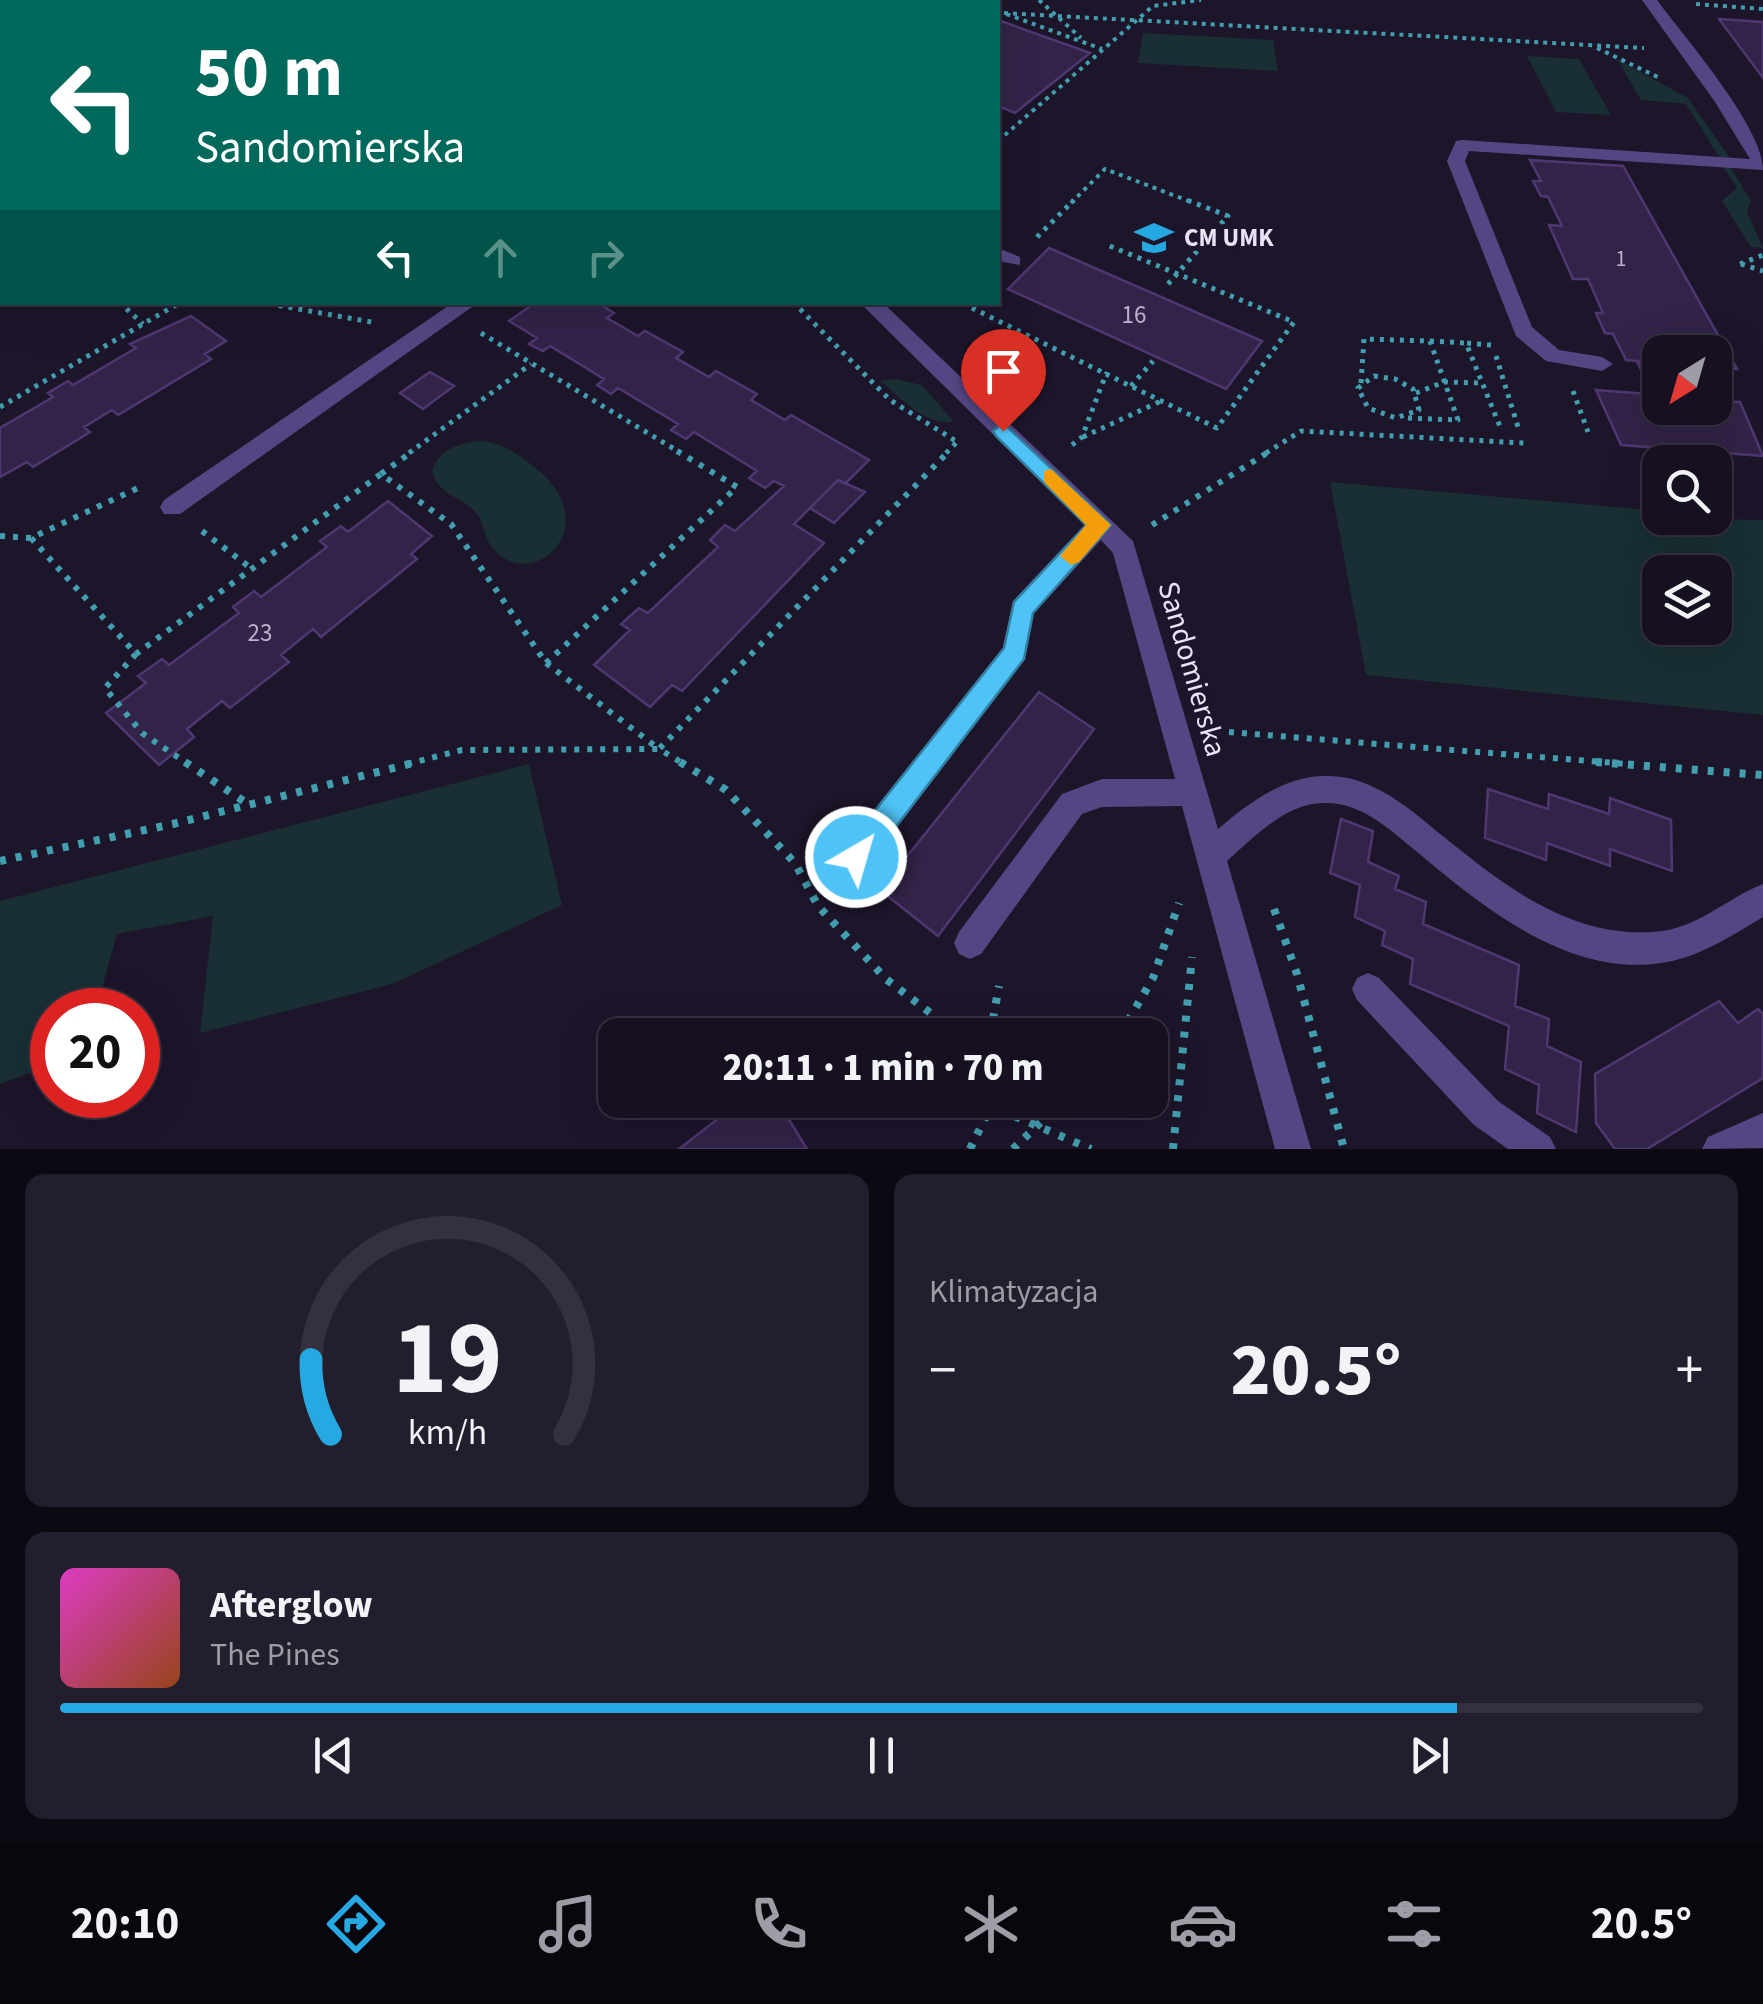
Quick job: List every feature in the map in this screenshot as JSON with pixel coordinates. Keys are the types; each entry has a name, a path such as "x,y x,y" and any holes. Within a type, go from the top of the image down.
{"street":[{"path":"1650,0 1763,165"},
{"path":"1733,118 1763,137"},
{"path":"1602,364 1553,356 1524,331 1456,161 1462,145 1763,165"},
{"path":"172,507 464,305"},
{"name":"Sandomierska","path":"871,305 1124,548 1292,1149"},
{"path":"856,857 1016,652 1022,609 1100,525"},
{"path":"1210,856 1288,797 1343,790 1399,819 1499,898 1570,940 1654,948 1719,927 1763,899"},
{"path":"970,943 1072,804 1102,794 1192,792"},
{"path":"1368,990 1486,1113 1538,1149"},
{"path":"1720,1149 1763,1130"}],"path":[{"path":"1039,0 1086,42"},
{"path":"1000,139 1153,6 1201,0"},
{"path":"1650,0 1763,9"},
{"path":"1000,11 1102,49"},
{"path":"1004,13 1660,49"},
{"path":"1584,44 1615,54 1669,81"},
{"path":"1006,257 1105,169 1228,216 1168,284"},
{"path":"969,305 1216,428 1294,322 1104,244"},
{"path":"1763,256 1740,264 1763,271"},
{"path":"122,305 143,324"},
{"path":"0,407 176,305"},
{"path":"276,305 388,325"},
{"path":"1430,341 1458,420 1386,417 1368,408 1359,395 1364,339 1430,341 1538,347"},
{"path":"1466,343 1501,429"},
{"path":"1492,344 1518,426"},
{"path":"1131,386 1153,360"},
{"path":"250,805 142,733 105,688 136,654 531,364 737,487 546,664"},
{"path":"1082,438 1106,374"},
{"path":"1362,383 1384,376 1416,392 1419,410 1405,418"},
{"path":"1416,392 1444,382 1482,383"},
{"path":"1065,450 1161,401"},
{"path":"1142,532 1301,431 1524,443"},
{"path":"0,861 250,805 462,750 659,749 956,442"},
{"path":"382,474 451,524 546,664 659,749 726,790 795,863 818,906 886,979 938,1018"},
{"path":"0,536 31,538 146,484 252,570"},
{"path":"31,538 136,654"},
{"path":"1210,730 1763,775"},
{"path":"1130,1018 1153,978 1182,898"},
{"path":"1173,1149 1194,935"},
{"path":"993,1018 998,986"},
{"path":"970,1149 984,1118"},
{"path":"1017,1118 1091,1149"},
{"path":"1013,1149 1045,1118"}],"green space":[{"path":"1143,33 1273,40 1278,71 1138,63"},
{"path":"1527,56 1579,59 1611,115 1556,112"},
{"path":"1617,59 1688,98 1732,161 1721,160 1686,104 1641,100"},
{"path":"1723,167 1730,167 1751,201 1747,212 1763,248 1751,247 1722,201 1737,188"},
{"path":"895,379 922,385 954,422 923,415 880,381"},
{"path":"479,441 511,451 553,486 565,509 565,530 556,547 542,559 525,564 507,560 487,540 474,510 446,492 435,479 432,470 445,452"},
{"path":"1330,482 1642,509 1642,535 1732,535 1732,519 1763,520 1763,715 1366,675"},
{"path":"529,764 562,905 392,984 200,1033 213,916 117,934 102,988 30,988 30,1073 0,1084 0,901"}],"building":[{"path":"1719,19 1763,22 1763,78"},
{"path":"1000,21 1090,53 1015,113 1000,107"},
{"path":"1530,160 1623,166 1718,335 1642,335 1642,361 1626,360 1613,334 1605,333 1596,313 1603,313 1588,279 1573,279 1549,225 1562,226 1548,197 1541,196 1533,181 1541,181"},
{"path":"1049,248 1262,341 1226,389 1008,289"},
{"path":"532,305 601,305 614,313 607,318 638,336 645,331 683,352 676,358 709,377 716,371 757,394 751,400 785,420 791,415 869,460 845,484 838,480 794,524 824,543 682,691 672,685 650,707 594,665 630,630 621,624 639,608 648,613 718,547 710,540 725,525 735,531 784,486 774,481 765,488 749,478 757,471 694,432 686,439 671,430 678,424 618,388 611,394 597,385 604,379 550,346 543,351 529,344 537,338 509,321"},
{"path":"191,316 226,341 205,354 211,359 118,415 112,410 84,427 90,432 33,467 27,462 0,477 0,428 53,397 48,393 68,381 73,385 136,348 130,344"},
{"path":"430,372 454,386 423,409 400,393"},
{"path":"1596,390 1642,394 1642,425 1732,425 1732,401 1740,402 1763,456 1732,454 1732,445 1621,445"},
{"path":"838,480 865,492 834,523 810,508"},
{"path":"388,501 432,536 411,554 417,559 321,637 313,629 281,655 289,662 230,708 222,701 187,729 194,737 159,765 106,713 146,683 138,676 162,659 169,665 239,613 233,607 254,591 261,597 327,547 320,541 341,526 348,532"},
{"path":"1039,692 1094,729 938,936 880,890"},
{"path":"1488,789 1548,809 1549,794 1609,814 1610,798 1671,820 1672,871 1610,849 1610,866 1547,843 1546,860 1485,838"},
{"path":"1341,819 1373,831 1368,862 1399,876 1395,889 1426,902 1423,924 1519,965 1515,1006 1549,1019 1547,1046 1581,1062 1576,1132 1537,1113 1539,1085 1505,1069 1509,1026 1410,984 1413,959 1382,945 1385,931 1355,917 1360,885 1330,873"},
{"path":"1719,1001 1738,1023 1758,1009 1763,1014 1763,1078 1647,1149 1615,1149 1596,1123 1595,1074"},
{"path":"719,1118 788,1118 807,1149 679,1149"}],"slow traffic":[{"path":"1051,477 1100,525 1071,556"}],"place":[{"name":"CM UMK","path":"1154,238"}],"route":[{"path":"856,857 1016,652 1022,609 1100,525 1003,431"}]}
